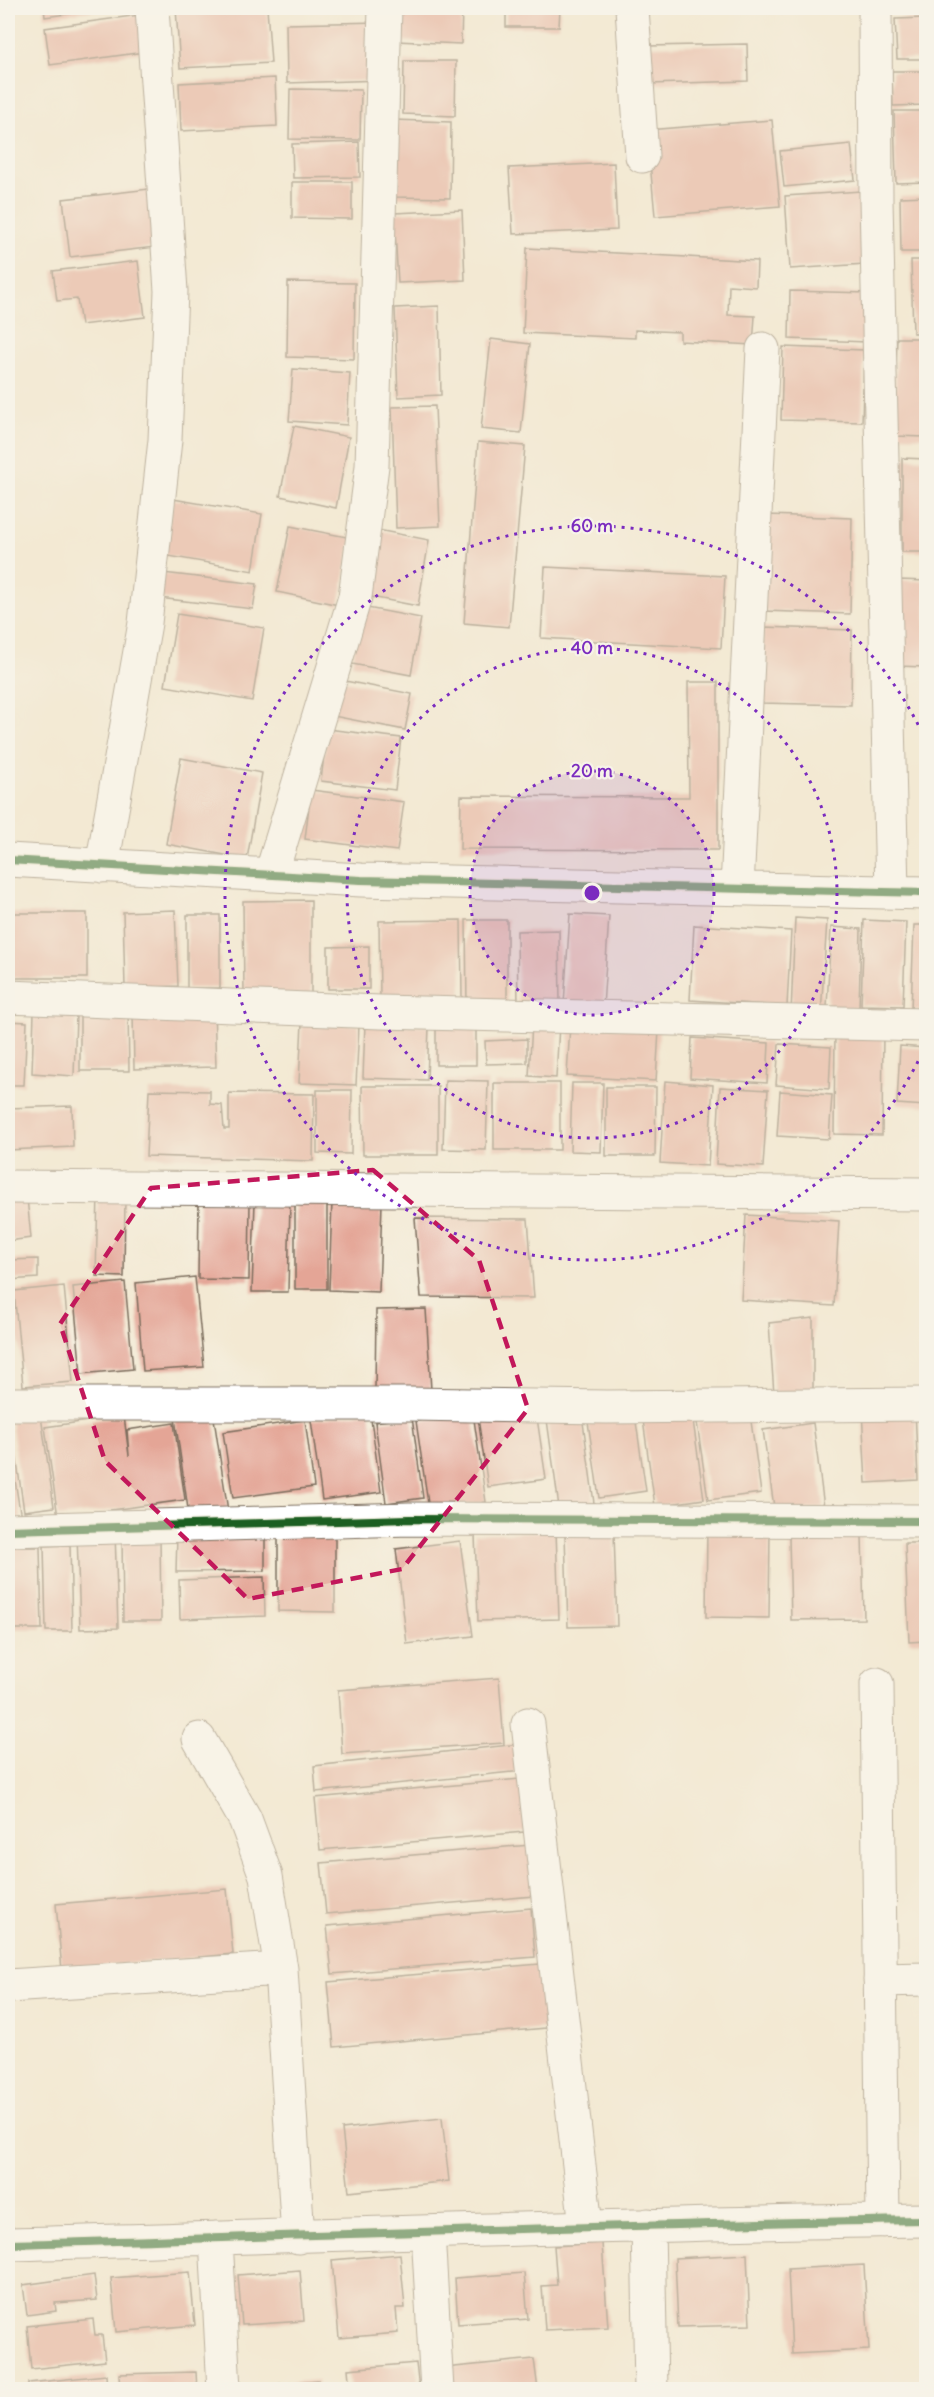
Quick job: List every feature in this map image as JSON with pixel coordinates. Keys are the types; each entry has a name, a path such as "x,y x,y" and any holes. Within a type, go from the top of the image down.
{"street":[{"path":"102,866 145,623 165,440 171,291 152,8"},
{"path":"271,875 355,597 372,466 385,8"},
{"path":"632,8 642,156"},
{"path":"875,8 876,200 892,892"},
{"path":"737,888 763,349"},
{"path":"8,860 361,880 927,893"},
{"path":"8,997 380,1012 927,1025"},
{"path":"8,1187 927,1194"},
{"path":"8,1404 410,1404 607,1407 702,1404 927,1404"},
{"path":"8,1530 410,1519 927,1521"},
{"path":"877,1684 883,2221"},
{"path":"528,1724 586,2226"},
{"path":"199,1739 245,1819 266,1876 281,1969 297,2237"},
{"path":"8,1986 281,1969"},
{"path":"880,1980 927,1979"},
{"path":"8,2244 297,2237 586,2226 927,2220"},
{"path":"648,2225 651,2390"},
{"path":"428,2232 437,2390"},
{"path":"216,2238 224,2390"}],"highlighted area":[{"path":"373,1170 479,1260 528,1409 402,1569 248,1599 105,1461 60,1324 151,1188"}],"building":[{"path":"44,8 103,8 103,9 45,17"},
{"path":"176,8 267,8 271,63 180,68"},
{"path":"397,8 462,8 461,44 396,41"},
{"path":"506,8 560,8 559,27 506,27"},
{"path":"886,8 926,8 926,13 886,13"},
{"path":"139,15 144,52 50,65 45,28"},
{"path":"926,18 926,59 897,59 895,19"},
{"path":"382,22 383,80 287,83 286,24"},
{"path":"747,44 748,81 649,84 648,46"},
{"path":"404,61 456,61 455,116 403,114"},
{"path":"892,71 926,71 926,105 893,106"},
{"path":"275,78 277,126 181,131 179,83"},
{"path":"290,89 361,90 360,140 289,139"},
{"path":"894,111 926,111 926,182 896,183"},
{"path":"393,120 451,122 450,198 392,197"},
{"path":"772,120 780,206 655,216 647,130"},
{"path":"359,142 360,177 293,178 292,144"},
{"path":"851,144 855,180 784,187 780,151"},
{"path":"614,163 617,230 513,234 509,168"},
{"path":"292,182 352,182 352,219 292,218"},
{"path":"149,189 155,247 70,257 63,199"},
{"path":"861,191 865,264 790,269 785,196"},
{"path":"926,196 926,252 901,252 900,197"},
{"path":"462,210 465,280 398,283 394,213"},
{"path":"527,248 757,261 756,287 729,285 728,315 755,316 753,345 680,341 680,332 635,330 635,338 523,333"},
{"path":"911,260 926,260 926,333 913,333"},
{"path":"138,261 145,317 81,325 77,299 57,301 53,271"},
{"path":"288,282 355,283 354,359 287,357"},
{"path":"790,291 869,293 867,342 789,339"},
{"path":"439,306 441,395 398,397 395,308"},
{"path":"897,338 926,338 926,437 894,436"},
{"path":"491,339 530,344 521,433 481,429"},
{"path":"783,347 864,350 862,422 781,420"},
{"path":"293,369 350,373 347,425 289,421"},
{"path":"435,406 440,526 396,528 392,407"},
{"path":"294,426 349,437 336,508 280,496"},
{"path":"478,442 525,446 509,627 464,623"},
{"path":"902,458 926,459 926,552 902,552"},
{"path":"173,499 262,514 253,571 163,555"},
{"path":"767,515 852,518 850,614 764,611"},
{"path":"290,526 352,538 339,605 277,592"},
{"path":"378,530 429,540 418,606 366,596"},
{"path":"545,567 725,576 721,648 541,638"},
{"path":"163,573 257,584 253,609 159,598"},
{"path":"899,580 926,581 926,667 897,666"},
{"path":"362,607 421,618 411,675 352,664"},
{"path":"177,614 264,628 252,701 165,686"},
{"path":"763,627 852,630 851,705 761,703"},
{"path":"340,680 412,694 405,730 333,716"},
{"path":"688,682 718,682 718,850 460,849 461,796 689,797"},
{"path":"327,729 401,738 395,790 321,781"},
{"path":"181,758 262,773 247,859 166,844"},
{"path":"311,790 404,802 397,851 305,839"},
{"path":"311,900 311,994 244,995 243,901"},
{"path":"175,910 178,986 125,988 123,912"},
{"path":"9,913 87,913 87,978 10,978"},
{"path":"570,914 609,916 603,1007 564,1004"},
{"path":"187,915 220,915 220,988 187,988"},
{"path":"795,918 827,920 821,1014 791,1013"},
{"path":"461,920 462,998 380,999 379,921"},
{"path":"466,920 507,920 507,1008 467,1008"},
{"path":"864,920 906,922 903,1006 861,1005"},
{"path":"694,925 791,931 787,1006 690,1000"},
{"path":"914,925 926,925 926,1010 911,1010"},
{"path":"831,927 861,929 859,1008 827,1007"},
{"path":"559,930 560,1007 518,1007 517,931"},
{"path":"369,946 369,989 328,989 328,947"},
{"path":"80,1009 128,1009 129,1071 80,1071"},
{"path":"214,1009 216,1067 134,1069 133,1011"},
{"path":"34,1013 76,1015 74,1076 32,1073"},
{"path":"436,1019 476,1020 476,1065 436,1065"},
{"path":"8,1021 27,1022 24,1085 8,1085"},
{"path":"302,1023 359,1025 356,1085 299,1083"},
{"path":"532,1023 559,1025 556,1078 529,1076"},
{"path":"365,1024 429,1026 427,1080 363,1078"},
{"path":"570,1025 659,1030 656,1081 567,1076"},
{"path":"835,1029 883,1030 882,1135 834,1134"},
{"path":"692,1038 769,1043 767,1083 690,1078"},
{"path":"527,1039 527,1063 486,1064 485,1041"},
{"path":"779,1044 831,1047 829,1089 776,1085"},
{"path":"900,1046 926,1048 926,1106 897,1104"},
{"path":"445,1080 488,1081 486,1150 443,1149"},
{"path":"665,1081 713,1085 708,1166 660,1163"},
{"path":"494,1083 560,1083 560,1150 494,1150"},
{"path":"572,1083 603,1083 601,1152 570,1151"},
{"path":"362,1086 438,1086 438,1155 363,1155"},
{"path":"606,1087 656,1087 655,1156 606,1156"},
{"path":"720,1087 768,1090 763,1167 716,1164"},
{"path":"149,1090 210,1091 210,1104 222,1105 224,1129 229,1129 229,1093 314,1094 313,1161 146,1156"},
{"path":"317,1090 352,1090 351,1154 317,1153"},
{"path":"780,1091 832,1095 829,1139 777,1136"},
{"path":"72,1106 73,1147 8,1150 8,1108"},
{"path":"98,1193 125,1193 124,1277 96,1276"},
{"path":"27,1198 31,1238 8,1241 8,1200"},
{"path":"199,1199 250,1200 249,1280 198,1279"},
{"path":"255,1201 290,1202 288,1292 252,1292"},
{"path":"295,1201 327,1201 327,1289 295,1289"},
{"path":"332,1201 382,1203 379,1292 329,1290"},
{"path":"746,1215 839,1221 834,1306 741,1300"},
{"path":"415,1218 528,1219 534,1298 421,1297"},
{"path":"38,1259 38,1278 8,1280 8,1260"},
{"path":"195,1277 204,1367 143,1371 136,1283"},
{"path":"125,1282 133,1369 81,1374 73,1287"},
{"path":"64,1286 73,1382 23,1386 14,1291"},
{"path":"426,1309 431,1390 375,1391 376,1310"},
{"path":"813,1318 813,1393 774,1394 769,1323"},
{"path":"915,1408 918,1480 866,1483 862,1411"},
{"path":"536,1411 546,1479 488,1487 478,1418"},
{"path":"213,1412 228,1511 189,1516 175,1418"},
{"path":"370,1412 381,1492 322,1500 311,1420"},
{"path":"473,1413 486,1502 429,1510 416,1421"},
{"path":"692,1413 704,1499 655,1506 643,1420"},
{"path":"750,1414 761,1493 708,1500 697,1422"},
{"path":"582,1415 594,1503 559,1507 547,1420"},
{"path":"635,1415 646,1491 599,1498 588,1422"},
{"path":"41,1416 54,1507 24,1511 11,1421"},
{"path":"124,1416 129,1456 127,1430 174,1423 185,1500 58,1517 45,1427"},
{"path":"412,1417 423,1498 386,1503 375,1422"},
{"path":"305,1420 314,1487 233,1498 223,1432"},
{"path":"813,1423 824,1507 775,1514 763,1430"},
{"path":"8,1436 21,1518 8,1519"},
{"path":"707,1528 770,1529 769,1618 706,1617"},
{"path":"278,1529 335,1530 335,1612 278,1611"},
{"path":"556,1531 559,1619 478,1621 475,1534"},
{"path":"115,1532 118,1628 80,1629 77,1533"},
{"path":"614,1533 617,1626 568,1627 565,1535"},
{"path":"160,1535 161,1621 123,1621 122,1536"},
{"path":"177,1535 265,1535 265,1571 176,1572"},
{"path":"862,1535 864,1619 791,1620 789,1537"},
{"path":"460,1541 473,1636 407,1644 396,1549"},
{"path":"905,1543 926,1543 926,1641 909,1642"},
{"path":"70,1545 72,1631 46,1631 44,1546"},
{"path":"8,1547 40,1547 42,1629 8,1629"},
{"path":"264,1577 265,1616 180,1619 179,1580"},
{"path":"499,1678 504,1743 342,1754 338,1690"},
{"path":"529,1743 532,1770 316,1792 314,1766"},
{"path":"531,1778 536,1831 320,1850 315,1798"},
{"path":"530,1845 534,1896 326,1914 321,1863"},
{"path":"227,1889 233,1954 62,1970 56,1904"},
{"path":"531,1908 535,1957 332,1974 327,1926"},
{"path":"540,1964 546,2028 334,2047 328,1982"},
{"path":"442,2118 449,2181 349,2192 342,2129"},
{"path":"602,2243 608,2327 545,2330 542,2286 557,2285 554,2246"},
{"path":"400,2254 405,2308 396,2308 398,2333 339,2338 332,2260"},
{"path":"747,2254 750,2325 678,2327 675,2258"},
{"path":"864,2265 869,2350 792,2354 788,2269"},
{"path":"300,2270 304,2321 242,2325 238,2275"},
{"path":"190,2272 195,2325 116,2332 111,2278"},
{"path":"524,2273 528,2319 458,2324 455,2278"},
{"path":"94,2275 97,2300 55,2303 56,2311 27,2315 23,2285"},
{"path":"93,2319 95,2335 102,2335 105,2361 31,2369 27,2326"},
{"path":"534,2359 538,2390 447,2390 445,2368"},
{"path":"416,2363 419,2390 350,2390 348,2369"},
{"path":"196,2372 197,2390 120,2390 119,2374"},
{"path":"106,2375 107,2390 28,2390 28,2383"},
{"path":"318,2380 318,2390 243,2390 243,2387"}],"cycle path":[{"path":"8,860 361,880 926,893"},
{"path":"8,1530 410,1519 926,1521"},
{"path":"8,2244 582,2227 926,2220"}]}
